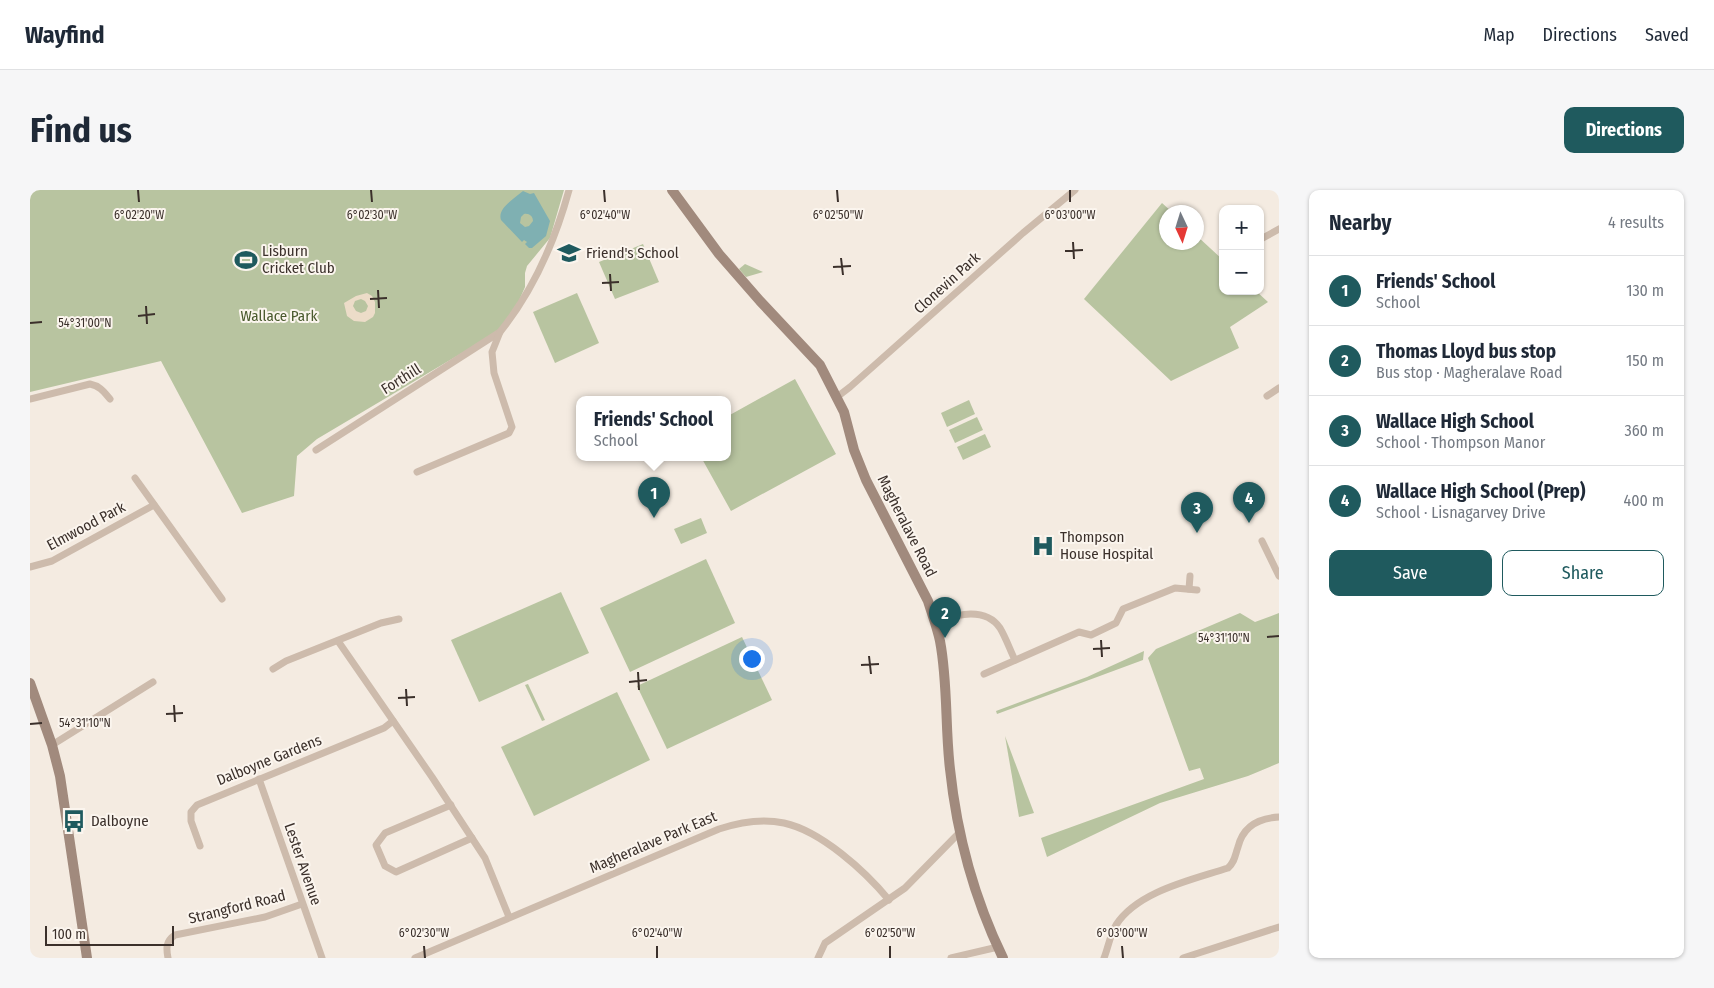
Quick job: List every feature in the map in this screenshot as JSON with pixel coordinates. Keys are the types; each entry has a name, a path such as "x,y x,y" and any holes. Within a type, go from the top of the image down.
{"street":[{"name":"Forthill","path":"316,450 500,332 517,312 536,275 553,240 569,190"},
{"name":"Magheralave Road","path":"672,190 719,254 816,360 844,412 854,450 866,480 920,585 935,621 942,660 949,764 959,833 974,888 1003,958"},
{"name":"Clonevin Park","path":"837,397 850,388 1023,233 1075,190"},
{"path":"1264,237 1279,229"},
{"name":"Forthill","path":"417,472 510,433 512,427 493,366 492,352 500,332"},
{"path":"30,399 90,384 96,385 103,390 110,399"},
{"path":"1267,396 1279,388"},
{"path":"135,478 222,599"},
{"name":"Elmwood Park","path":"30,567 52,561 154,505"},
{"path":"1262,541 1278,572"},
{"path":"1189,589 1190,576"},
{"path":"984,674 1079,632 1091,635 1116,623 1123,610 1175,588 1197,590"},
{"path":"935,621 956,614 978,613 989,618 1000,627 1015,660"},
{"path":"272,669 286,661 338,642 381,623 399,619"},
{"path":"338,642 451,805 485,858 510,918"},
{"path":"52,745 153,682"},
{"path":"30,683 52,745 64,799 87,958"},
{"name":"Dalboyne Gardens","path":"200,846 191,821 191,812 197,805 384,728 393,721"},
{"name":"Lester Avenue","path":"258,779 322,958"},
{"path":"451,805 385,833 376,845 385,866 396,872 472,838"},
{"path":"1104,958 1116,926 1126,912 1139,902 1163,890 1228,868 1234,863 1242,834 1248,827 1260,819 1279,817"},
{"name":"Magheralave Park East","path":"415,958 738,822 785,823 822,841 843,855 870,879 889,900"},
{"path":"818,958 826,943 889,900 912,881 959,833"},
{"name":"Strangford Road","path":"168,958 166,946 175,935 265,917 302,904"},
{"path":"1183,958 1279,927"},
{"path":"951,958 998,947"}],"green space":[{"name":"Wallace Park","path":"30,190 564,190 550,238 527,266 525,287 515,310 499,331 317,439 297,456 294,496 242,513 161,361 30,392"},
{"path":"1159,207 1159,250 1204,250 1204,242 1219,256 1219,295 1260,295 1268,302 1230,327 1239,348 1171,381 1084,299"},
{"path":"643,244 659,282 615,299 599,262"},
{"path":"745,264 763,272 746,277 739,269"},
{"path":"577,293 599,343 555,363 533,312"},
{"path":"795,379 836,454 731,511 703,461 731,461 731,414"},
{"path":"969,400 975,414 947,427 941,413"},
{"path":"977,417 983,430 955,443 949,430"},
{"path":"985,434 991,447 963,460 957,447"},
{"path":"701,518 707,533 681,544 674,529"},
{"path":"706,559 735,623 630,672 600,608"},
{"path":"561,592 589,653 479,702 451,640"},
{"path":"1240,613 1255,622 1279,613 1279,763 1248,776 1160,803 1047,857 1041,838 1204,779 1200,768 1189,771 1148,658 1156,649"},
{"path":"742,637 772,700 667,749 637,686"},
{"path":"1144,651 1143,660 997,714 996,711 1087,677"},
{"path":"528,684 545,720 542,721 525,685"},
{"path":"617,692 650,760 534,816 501,747"},
{"path":"1005,736 1034,813 1019,817"}],"shaded area":[{"path":"367,293 372,296 375,302 373,317 365,322 354,321 347,316 344,303 356,296","holes":["361,299 368,306 366,311 361,313 356,311 353,306 355,301"]}],"water":[{"path":"523,191 530,194 534,193 550,221 546,236 532,248 525,244 527,242 524,240 522,242 501,220 500,216 504,208","holes":["524,214 529,214 533,219 529,226 525,227 520,223 521,217"]}],"place":[{"name":"Friend's School","path":"569,253"},
{"name":"Lisburn Cricket Club","path":"246,260"},
{"name":"Friends' School","path":"654,518"},
{"name":"Wallace High School (Prep)","path":"1249,523"},
{"name":"Wallace High School","path":"1197,533"},
{"name":"Thompson House Hospital","path":"1043,546"},
{"name":"Thomas Lloyd bus stop","path":"945,638"},
{"name":"Dalboyne","path":"74,821"}]}
